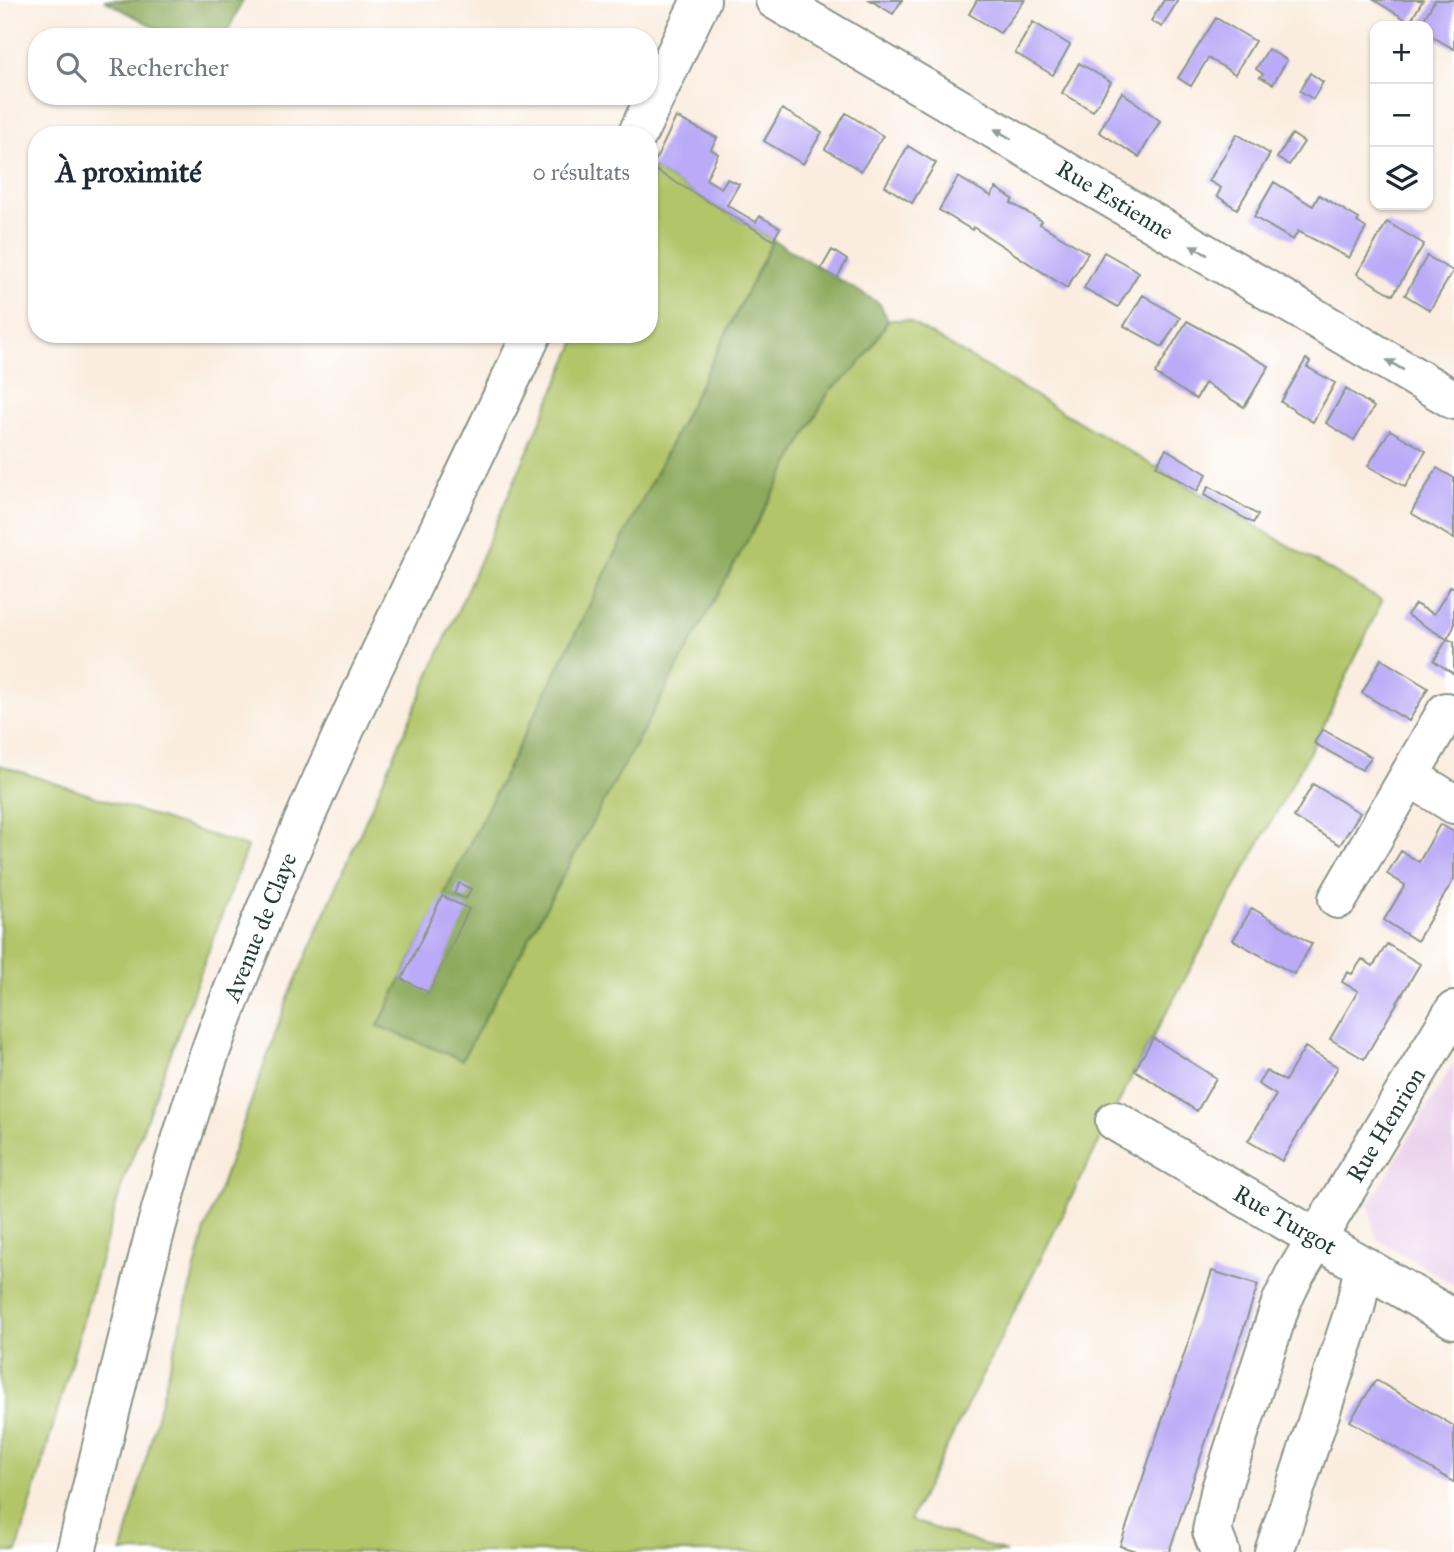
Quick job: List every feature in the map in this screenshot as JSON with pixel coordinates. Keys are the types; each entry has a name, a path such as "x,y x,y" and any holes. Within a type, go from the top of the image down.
{"street":[{"path":"658,46 680,0"},
{"path":"658,92 701,0"},
{"name":"Rue Estienne","path":"775,0 1454,400"},
{"path":"621,126 631,105"},
{"path":"642,126 652,105"},
{"name":"Avenue de Claye","path":"76,1552 168,1191 216,1035 327,769 528,343"},
{"path":"1338,899 1446,712"},
{"path":"1409,776 1454,804"},
{"name":"Rue Henrion","path":"1220,1552 1212,1531 1220,1492 1280,1303 1454,1011"},
{"name":"Rue Turgot","path":"1115,1121 1454,1320"},
{"path":"1274,1552 1355,1308 1364,1266"}],"shaded area":[{"path":"1454,1063 1454,1285 1376,1238 1369,1205"}],"green space":[{"path":"104,0 243,0 229,28 156,28"},
{"path":"658,172 773,240 378,1026 830,389 849,375 864,358 888,320 907,320 1382,601 1322,729 1135,1070 910,1520 1006,1552 122,1552 205,1230 290,993 575,343 658,343"},
{"path":"773,240 880,304 888,320 863,359 830,390 462,1060 378,1026"},
{"path":"0,765 247,847 121,1188 17,1552 0,1552"}],"building":[{"path":"870,0 902,0 893,14"},
{"path":"977,0 1025,0 1000,33 969,14"},
{"path":"1164,0 1178,0 1162,27 1151,21"},
{"path":"1374,0 1423,0 1408,21"},
{"path":"1435,0 1454,0 1454,49 1433,37 1433,21 1423,21"},
{"path":"1216,18 1255,41 1235,74 1208,58 1191,86 1178,78"},
{"path":"1033,22 1070,45 1053,75 1015,53"},
{"path":"1268,49 1287,60 1273,84 1260,77 1263,74 1256,69"},
{"path":"1079,63 1111,82 1093,111 1062,93"},
{"path":"1310,73 1323,82 1313,99 1300,91"},
{"path":"1122,92 1160,121 1139,157 1099,132"},
{"path":"782,109 822,132 803,164 764,141"},
{"path":"846,113 883,136 861,171 825,149"},
{"path":"676,117 717,138 711,149 718,154 706,179 721,188 727,179 739,184 727,205 756,222 760,216 780,228 773,240 658,172 658,155"},
{"path":"1237,134 1270,154 1237,209 1217,196 1221,188 1209,181"},
{"path":"1292,134 1304,142 1289,165 1277,158"},
{"path":"908,146 936,163 912,203 885,186"},
{"path":"958,177 991,196 996,188 1013,199 1011,203 1042,221 1040,224 1088,253 1067,288 973,227 972,230 939,210"},
{"path":"1274,182 1313,206 1319,195 1359,219 1357,222 1366,228 1349,258 1298,231 1293,240 1254,217"},
{"path":"1387,222 1424,244 1393,295 1357,274"},
{"path":"832,250 847,260 837,278 821,269"},
{"path":"1104,252 1139,272 1118,307 1084,288"},
{"path":"1427,256 1453,271 1430,310 1405,295"},
{"path":"1143,295 1180,318 1162,347 1124,326"},
{"path":"1187,321 1269,366 1244,407 1205,383 1196,399 1155,374"},
{"path":"1306,359 1310,362 1307,367 1335,383 1313,422 1281,402"},
{"path":"1346,389 1374,407 1354,440 1326,423"},
{"path":"1390,430 1426,451 1405,487 1368,466"},
{"path":"1166,449 1207,474 1197,491 1156,466"},
{"path":"1437,468 1454,478 1454,539 1411,513"},
{"path":"1209,486 1258,515 1253,523 1204,495"},
{"path":"1451,586 1454,588 1454,627 1447,639 1407,615 1415,604 1434,614"},
{"path":"1447,639 1454,642 1454,674 1434,661"},
{"path":"1381,659 1428,688 1409,721 1362,693"},
{"path":"1322,729 1371,757 1362,770 1314,743"},
{"path":"1313,784 1360,813 1340,845 1294,817"},
{"path":"1440,824 1454,832 1454,879 1417,941 1384,920 1405,885 1387,874 1401,851 1419,862"},
{"path":"459,883 471,889 466,899 454,894"},
{"path":"442,896 469,909 429,993 402,979"},
{"path":"1252,908 1312,944 1294,974 1233,940"},
{"path":"1387,944 1420,964 1364,1059 1330,1039 1358,991 1342,982 1347,972 1352,974 1362,959 1373,966"},
{"path":"1153,1038 1216,1078 1197,1111 1135,1070"},
{"path":"1305,1047 1338,1067 1282,1161 1248,1141 1276,1095 1258,1084 1266,1071 1285,1081"},
{"path":"1212,1271 1258,1285 1169,1552 1139,1552 1120,1546"},
{"path":"1376,1380 1454,1426 1454,1482 1350,1421"}]}
